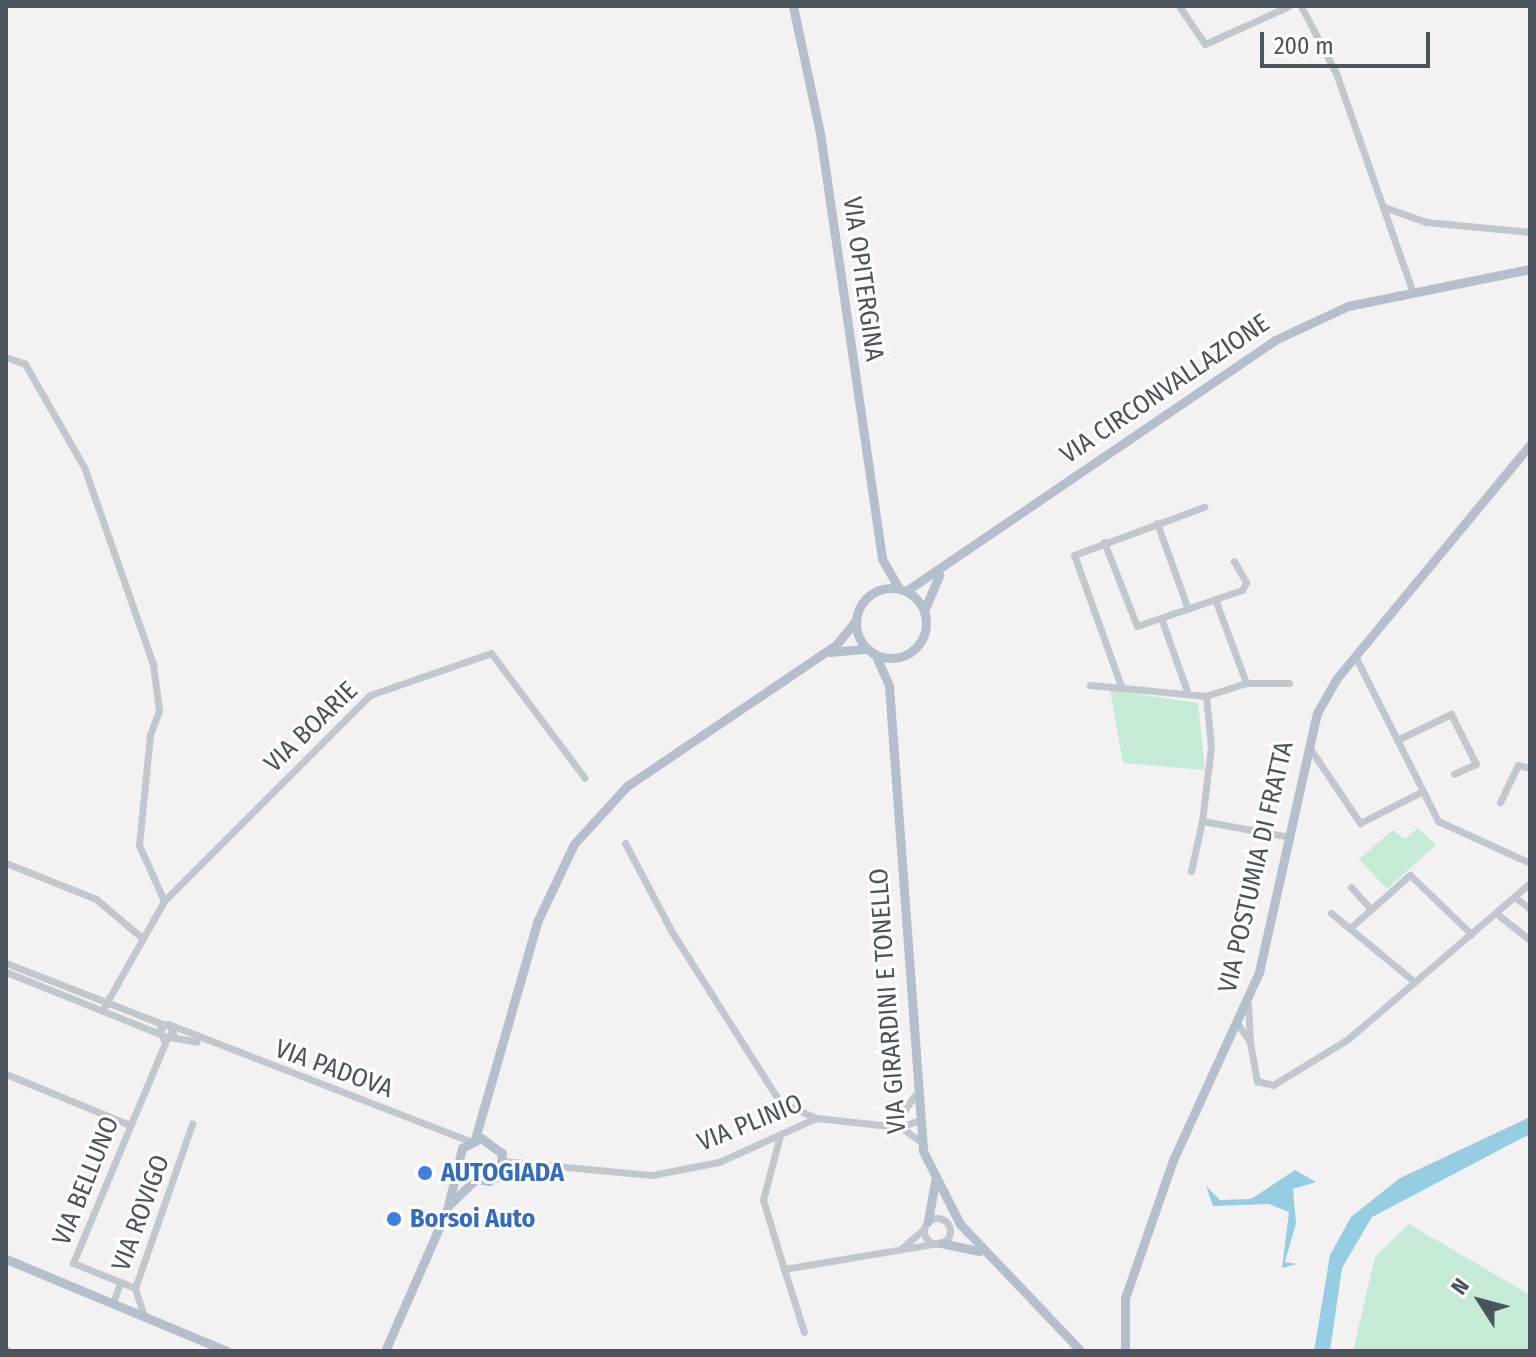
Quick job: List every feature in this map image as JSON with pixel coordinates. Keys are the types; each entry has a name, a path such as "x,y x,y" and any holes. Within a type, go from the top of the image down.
{"main road":[{"name":"VIA OPITERGINA","path":"793,6 820,133 882,559 873,593"},
{"name":"VIA CIRCONVALLAZIONE","path":"902,590 941,573 1275,340 1348,306 1412,290 1530,269"},
{"name":"VIA POSTUMIA DI FRATTA","path":"1125,1351 1121,1320 1130,1284 1173,1160 1248,1004 1290,837 1307,745 1327,692 1530,445"},
{"name":"VIA OPITERGINA","path":"882,559 902,590"},
{"path":"819,656 871,652 903,656 924,633 924,611 941,573"},
{"path":"385,1351 447,1210 460,1159 473,1140 487,1106 538,920 574,844 627,786 819,656 856,620 873,593 902,590 924,611"},
{"path":"856,620 871,652"},
{"name":"VIA GIRARDINI E TONELLO","path":"871,652 889,686 914,1096 921,1142 935,1182 986,1254 1081,1351"},
{"name":"VIA GIRARDINI E TONELLO","path":"889,686 903,656"},
{"path":"447,1210 474,1181 491,1180 503,1161 493,1142 487,1106"},
{"path":"473,1140 493,1142"},
{"path":"460,1159 474,1181"},
{"path":"926,1225 935,1182"},
{"path":"940,1243 986,1254"},
{"path":"6,1259 227,1351"}],"street":[{"path":"1179,6 1205,44 1289,6"},
{"path":"1319,6 1305,8 1412,290"},
{"path":"1383,207 1426,222 1530,232"},
{"path":"6,357 25,364 75,449 111,530 153,664 159,711 150,735 139,845 164,901"},
{"path":"1121,686 1074,555 1204,507"},
{"path":"1157,523 1188,609"},
{"path":"1104,542 1133,624 1188,609 1245,586 1234,561"},
{"path":"1215,599 1246,683"},
{"path":"1161,618 1187,691"},
{"name":"VIA BOARIE","path":"104,1006 164,901 370,695 446,664 494,655 585,778"},
{"path":"1355,656 1397,740 1419,793 1443,826 1530,863"},
{"path":"1090,685 1187,691 1206,696 1246,683 1289,683"},
{"path":"1191,871 1202,821 1211,746 1206,696"},
{"path":"1397,740 1451,714 1476,764 1454,774"},
{"path":"1307,745 1360,823 1419,793"},
{"path":"1500,802 1518,765 1530,768"},
{"path":"1202,821 1290,837"},
{"path":"625,843 672,932 780,1102 816,1118"},
{"path":"6,863 96,899 141,937"},
{"path":"1350,928 1410,875 1471,934"},
{"path":"1248,1004 1250,1042 1257,1081 1273,1085 1348,1039 1411,979 1497,914 1530,883"},
{"path":"1351,887 1370,908"},
{"path":"1516,898 1530,909"},
{"path":"1331,913 1411,979"},
{"path":"1497,914 1530,940"},
{"path":"6,963 165,1037 207,1044"},
{"path":"6,972 168,1025 207,1044"},
{"path":"1238,1024 1250,1042"},
{"path":"165,1037 168,1025"},
{"path":"165,1037 168,1025"},
{"name":"VIA BELLUNO","path":"120,1283 73,1263 165,1037"},
{"name":"VIA PADOVA","path":"207,1044 473,1140"},
{"path":"6,1074 130,1125"},
{"path":"914,1096 895,1125 921,1142"},
{"name":"VIA PLINIO","path":"503,1161 531,1169 668,1174 719,1162 816,1118 895,1125 917,1121"},
{"name":"VIA ROVIGO","path":"144,1316 136,1291 192,1124"},
{"path":"447,1132 460,1159"},
{"path":"780,1135 763,1200 804,1332"},
{"name":"VIA PLINIO","path":"491,1180 531,1169"},
{"path":"896,1251 926,1225 948,1224 940,1243"},
{"path":"926,1225 940,1243"},
{"path":"784,1269 940,1243"},
{"path":"120,1283 136,1291 118,1305 120,1283"}],"green space":[{"path":"1110,690 1198,703 1205,770 1123,763"},
{"path":"1418,828 1436,845 1387,889 1359,859 1393,830 1405,839"},
{"path":"1409,1224 1530,1295 1530,1351 1353,1351 1375,1257"}],"water":[{"path":"1530,1117 1530,1134 1372,1217 1342,1268 1330,1351 1314,1351 1330,1255 1351,1217 1400,1178"},
{"path":"1295,1170 1316,1182 1293,1189 1296,1223 1285,1262 1297,1264 1282,1268 1289,1212 1269,1204 1213,1206 1206,1186 1220,1200 1251,1199"}],"place":[{"name":"AUTOGIADA","path":"425,1173"},
{"name":"Borsoi Auto","path":"394,1219"}]}
